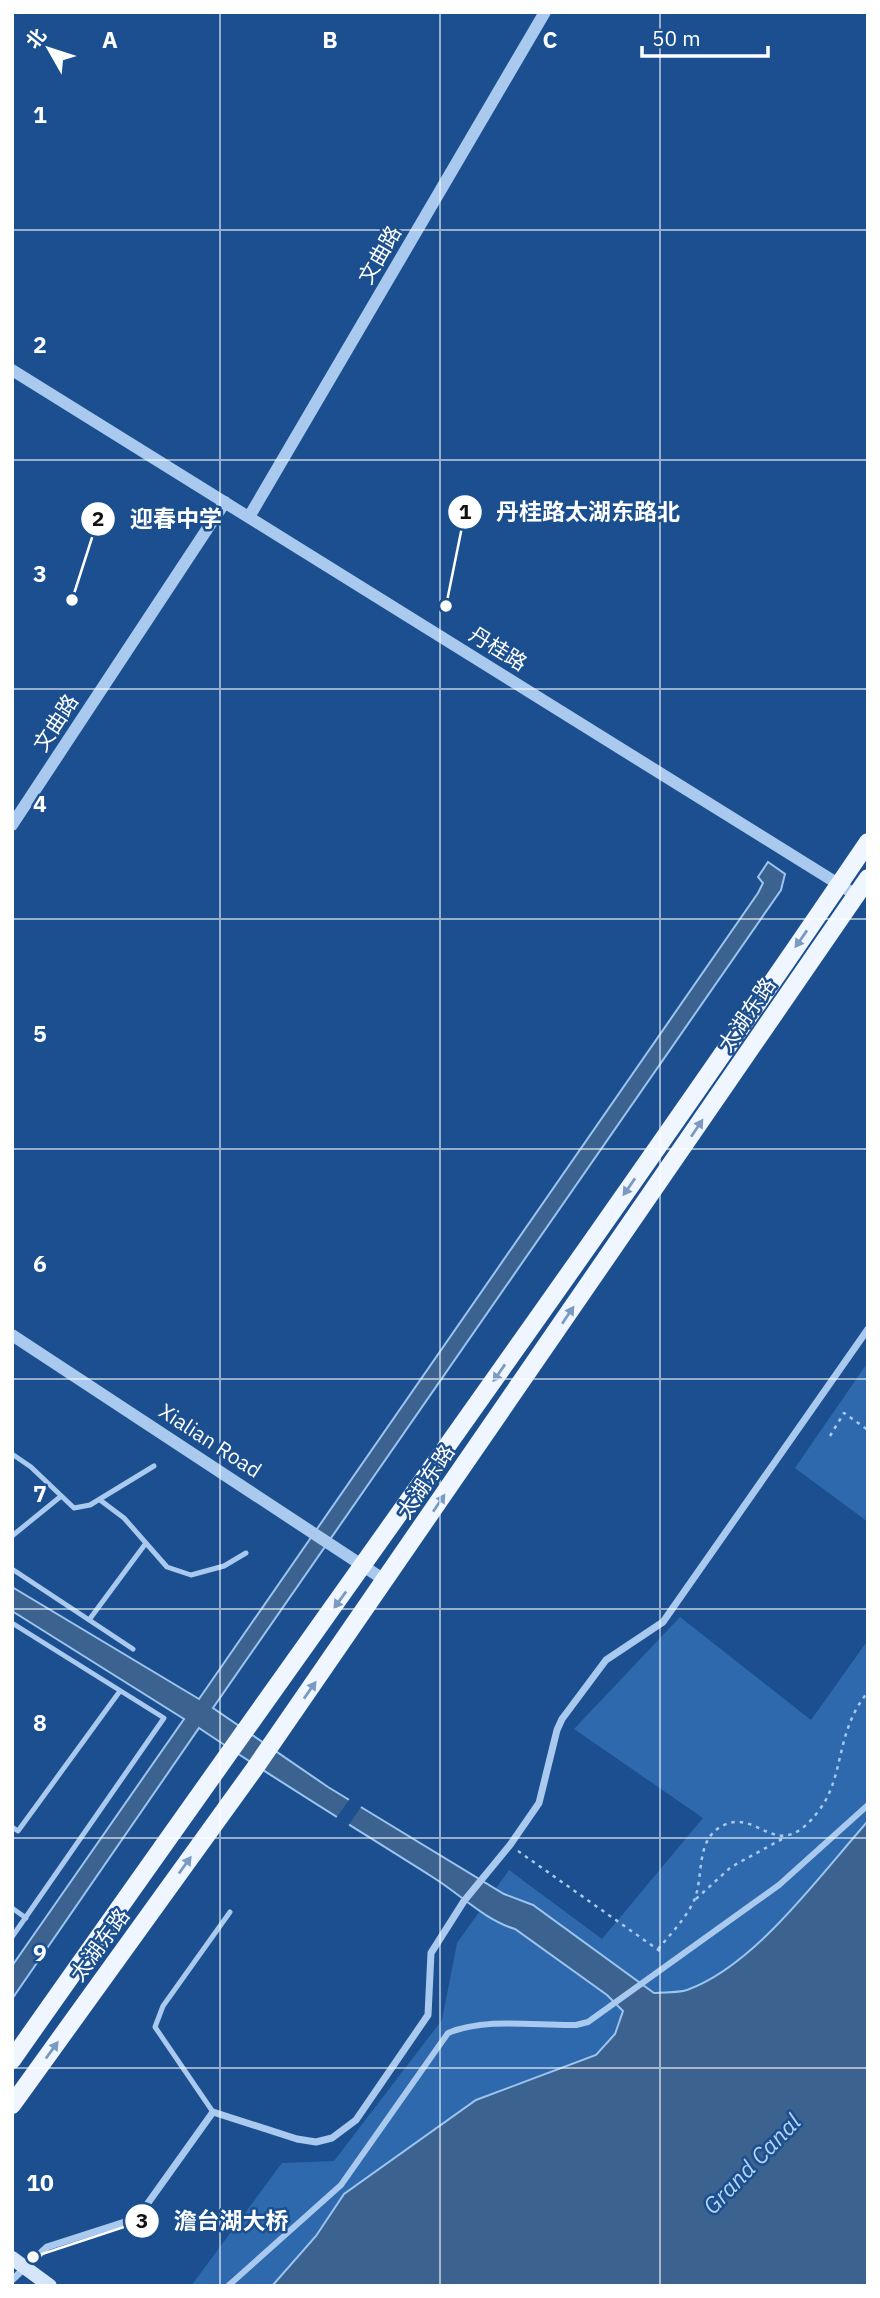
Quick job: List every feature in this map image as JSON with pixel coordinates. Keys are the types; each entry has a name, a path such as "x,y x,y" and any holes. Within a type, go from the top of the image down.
{"main road":[{"name":"太湖东路","path":"12,2060 246,1727 365,1566 868,842"},
{"name":"太湖东路","path":"12,2105 271,1746 862,899 868,878"},
{"path":"12,2258 50,2286"}],"street":[{"name":"文曲路","path":"249,517 545,12"},
{"name":"丹桂路","path":"12,370 862,899"},
{"name":"文曲路","path":"12,825 225,502"},
{"path":"12,2280 47,2247 131,2220 143,2210 213,2112 284,2136 316,2142 332,2138 350,2127 428,2015 430,1954 464,1901 510,1845 538,1803 556,1730 562,1719 606,1660 663,1622 868,1329"},
{"name":"Xialian Road","path":"12,1335 386,1581"},
{"path":"228,2286 341,2185 448,2033 459,2028 495,2024 576,2025 588,2022 644,1979 674,1961 779,1885 868,1805"}],"lane":[{"path":"12,1454 31,1467 74,1508 100,1500 153,1466"},
{"path":"12,1536 60,1497"},
{"path":"100,1500 124,1518 167,1567 191,1575 224,1566 246,1553"},
{"path":"89,1620 146,1543"},
{"path":"12,1569 133,1648"},
{"path":"12,1623 164,1718 12,1937"},
{"path":"12,1827 19,1831 120,1691"},
{"path":"12,1908 26,1918"},
{"path":"213,2112 155,2027 163,2006 230,1912"}],"path":[{"path":"830,1436 844,1413 868,1430"},
{"path":"658,1950 694,1902 731,1867 811,1821 828,1797 845,1731 868,1692"},
{"path":"694,1902 699,1887 702,1852 716,1830 734,1822 752,1825 778,1838 787,1836"},
{"path":"510,1845 674,1961"}],"shaded area":[{"path":"868,1362 868,1522 795,1468"},
{"path":"680,1617 811,1720 868,1640 868,2286 191,2286 282,2163 334,2161 442,2020 457,1943 509,1870 602,1939 703,1818 574,1729"}],"water":[{"name":"Grand Canal","path":"768,862 785,874 781,890 213,1708 328,1787 504,1894 533,1905 654,1993 687,1990 713,1978 738,1961 808,1892 868,1821 868,2286 272,2286 316,2236 344,2194 476,2100 596,2055 615,2034 623,2011 607,1995 515,1929 483,1913 434,1878 199,1728 12,1999 12,1966 184,1719 12,1611 12,1587 199,1699 758,893 763,883 758,877"}],"pier":[{"path":"351,1797 363,1804 346,1829 334,1821"}],"place":[{"name":"迎春中学","path":"72,600"},
{"name":"丹桂路太湖东路北","path":"446,606"},
{"name":"澹台湖大桥","path":"33,2257"}]}
